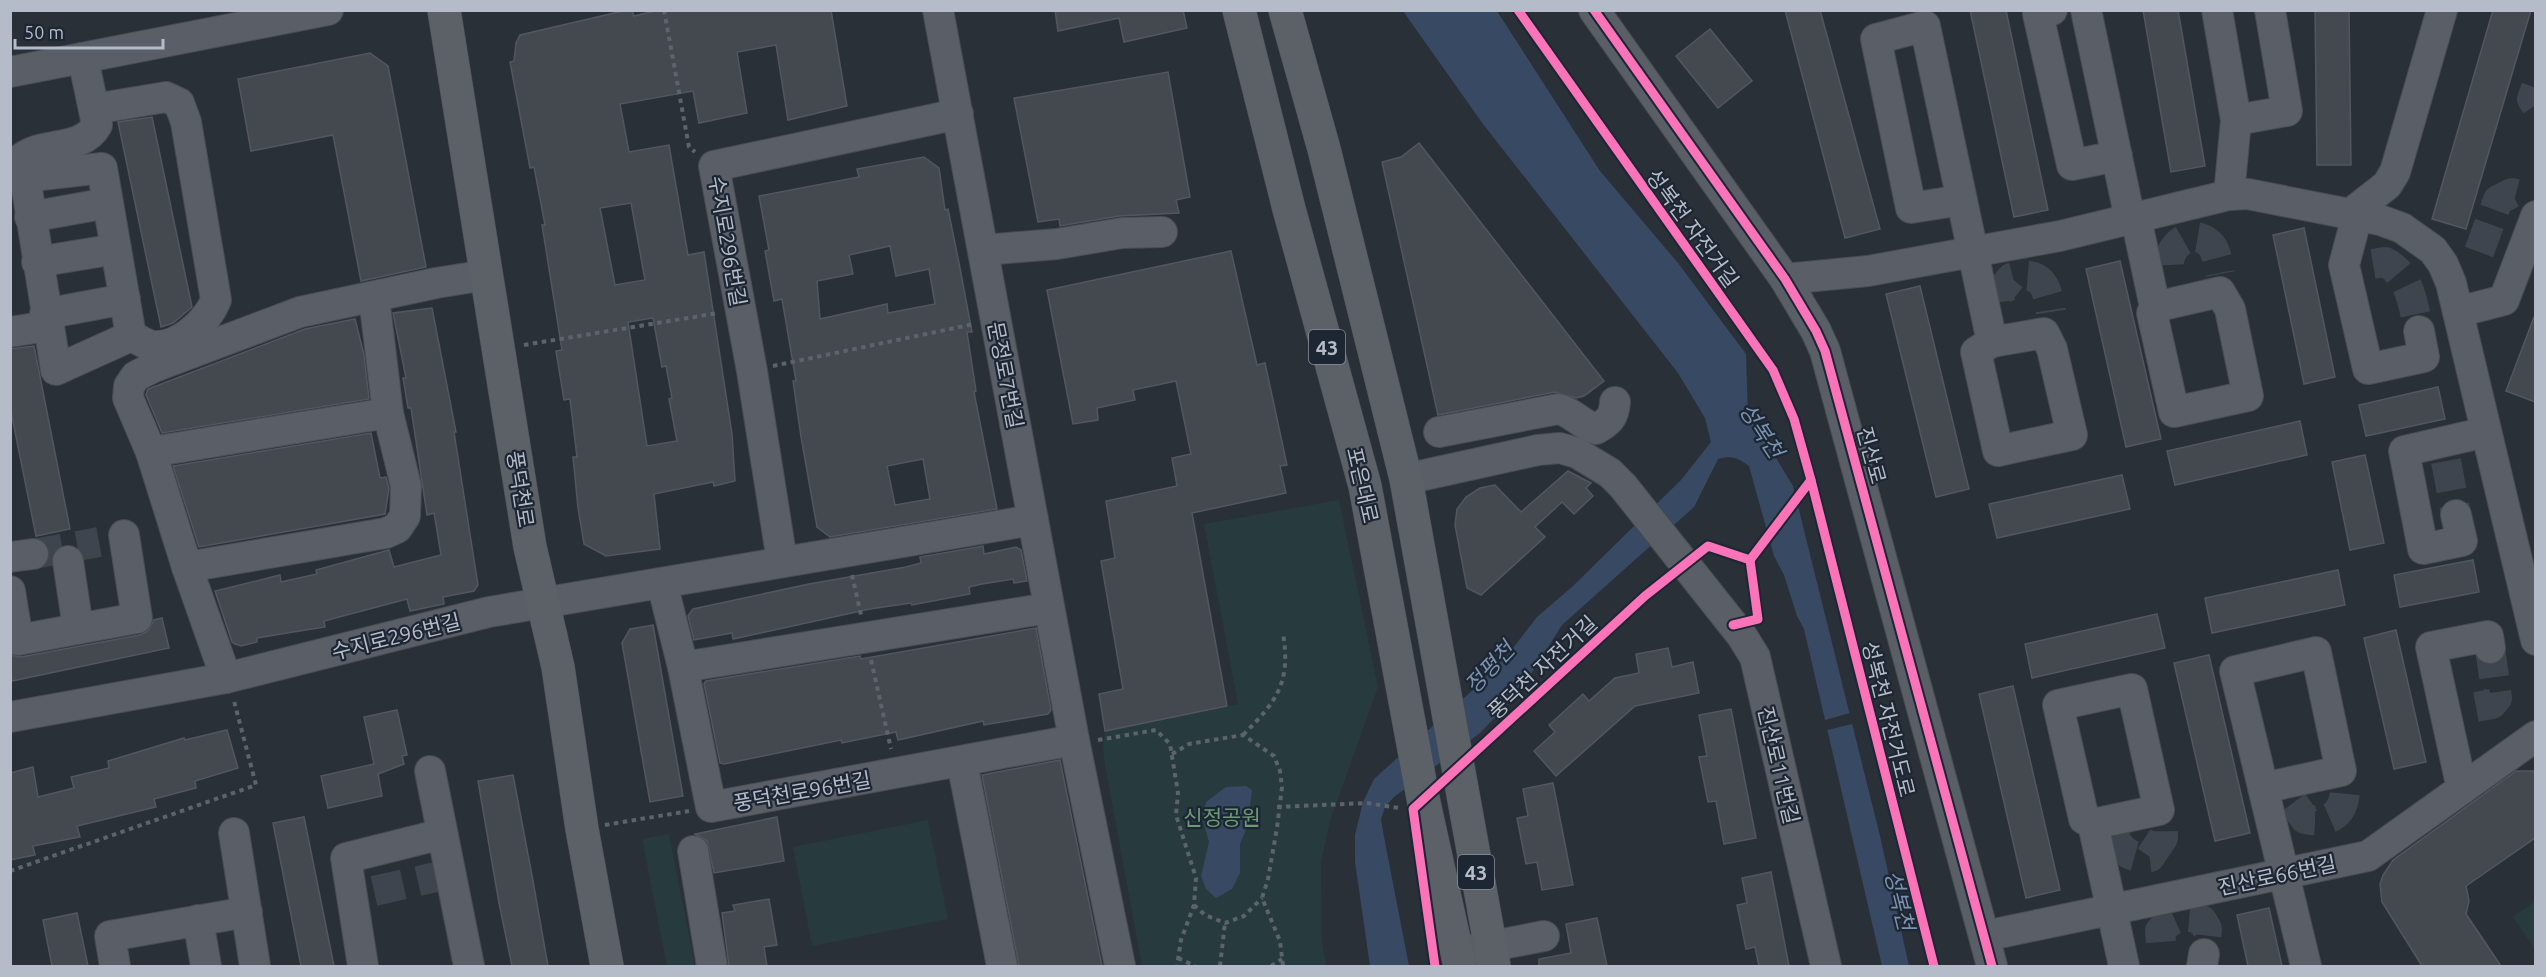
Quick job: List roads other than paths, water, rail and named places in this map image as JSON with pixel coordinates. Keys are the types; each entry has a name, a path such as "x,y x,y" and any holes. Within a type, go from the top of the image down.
{"main road":[{"name":"풍덕천로","path":"444,10 530,547 558,667 582,829 607,966"},
{"name":"포은대로","path":"1239,10 1289,209 1365,486 1404,687 1413,805 1459,960"},
{"name":"포은대로","path":"1285,10 1324,149 1406,479 1492,957"}],"street":[{"path":"10,72 328,10"},
{"name":"문정로7번길","path":"938,10 1074,740"},
{"name":"진산로","path":"1594,10 1785,279 1816,331 1825,351 1992,966"},
{"path":"2052,10 2038,14 2072,165 2117,156"},
{"path":"2086,10 2117,156 2155,307 2152,314 2174,412 2248,396 2230,309 2220,283 2155,307"},
{"path":"2217,10 2236,120 2229,195"},
{"path":"2236,120 2286,111 2270,10"},
{"path":"2419,331 2424,357 2368,369 2344,265 2353,215 2386,185 2396,172 2442,10"},
{"path":"1962,200 1911,208 1876,39 1924,18 1992,342"},
{"path":"82,58 97,125 92,134 82,141 30,152 22,158 56,370 131,336 152,346 164,344 196,330 210,316 216,300 186,122 179,103 166,97 94,109"},
{"name":"수지로296번길","path":"783,561 752,371 714,166 958,114"},
{"path":"24,177 102,168 131,336"},
{"path":"1785,279 1868,271 1972,252 2133,219 2229,195 2248,194 2353,215 2402,228 2433,250 2443,264 2458,312 2535,640"},
{"path":"30,217 108,203"},
{"path":"2458,312 2504,300 2531,204"},
{"path":"983,250 1057,244 1122,233 1162,232"},
{"path":"37,262 116,249"},
{"path":"226,678 187,567 151,452 128,399 129,386 136,376 300,312 436,283 486,275"},
{"path":"187,567 386,533 397,528 405,516 406,486 388,413 374,298"},
{"path":"10,332 125,299"},
{"path":"2048,322 2072,435 1998,451 1976,352 1992,342 2048,322"},
{"path":"1439,432 1558,409 1567,411 1585,426 1596,429 1608,423 1614,414 1615,402"},
{"path":"151,452 388,413"},
{"path":"1406,479 1514,455 1507,418"},
{"path":"2456,514 2462,542 2423,549 2404,451 2486,432"},
{"name":"진산로11번길","path":"1514,455 1560,448 1577,453 1610,473 1633,498 1742,636 1755,657 1826,966"},
{"name":"수지로296번길","path":"10,717 226,678 489,612 1033,520"},
{"path":"10,591 18,640 137,618 124,535"},
{"path":"68,561 78,628"},
{"name":"풍덕천로96번길","path":"662,583 683,667 711,807 1074,740"},
{"path":"683,667 1050,608"},
{"path":"2462,789 2431,647 2488,636 2490,648"},
{"path":"2263,788 2343,778 2316,652 2235,671 2283,874 2306,966"},
{"path":"2093,824 2161,819 2132,689 2058,705 2084,819 2093,824 2124,966"},
{"name":"진산로66번길","path":"1984,936 2368,856 2535,736"},
{"path":"1074,740 1120,966"},
{"path":"962,762 1002,966"},
{"path":"430,771 442,834 443,875 469,966"},
{"path":"234,833 255,966"},
{"path":"363,966 346,858 442,834"},
{"path":"693,851 712,966"},
{"path":"115,966 110,936 247,912"},
{"path":"198,920 206,966"},
{"path":"1459,960 1492,957 1544,936"}],"water":[{"path":"1403,11 1497,11 1600,171 1678,263 1746,354 1748,418 1764,438 1793,486 1880,836 1909,966 1882,966 1804,629 1797,616 1784,575 1774,556 1749,466 1738,459 1727,457 1718,459 1694,507 1562,625 1521,690 1480,733 1394,797 1385,807 1381,819 1409,966 1370,966 1355,862 1355,835 1363,802 1374,779 1506,657 1537,617 1573,586 1681,480 1711,442 1705,418 1678,373 1483,124"},
{"path":"1246,786 1252,790 1248,825 1240,844 1240,873 1232,889 1216,898 1206,889 1201,876 1209,842 1202,817 1206,802 1226,787"}],"tunnel":[{"path":"2536,88 2532,99 2536,105"},
{"path":"2479,252 2498,200 2512,193 2523,196"},
{"path":"2169,265 2176,245 2195,237 2212,246 2220,274"},
{"path":"2373,264 2385,262 2394,268 2406,283 2419,331"},
{"path":"2000,302 1999,293 2011,278 2029,276 2041,282 2047,294 2051,312"},
{"path":"2446,461 2456,515"},
{"path":"33,554 99,542"},
{"path":"2476,707 2492,704 2497,698 2490,648"},
{"path":"2293,803 2305,819 2329,818 2340,809 2345,795 2345,786"},
{"path":"2114,836 2128,853 2138,857 2150,857 2163,838 2163,827"},
{"path":"374,891 436,877"},
{"path":"2161,942 2160,931 2169,922 2184,917 2196,918 2202,920 2207,929 2204,954"}],"water label":[{"name":"성복천","path":"1762,430"},
{"name":"정평천","path":"1489,667"},
{"name":"성복천","path":"1900,900"}],"park label":[{"name":"신정공원","path":"1222,817"}]}
